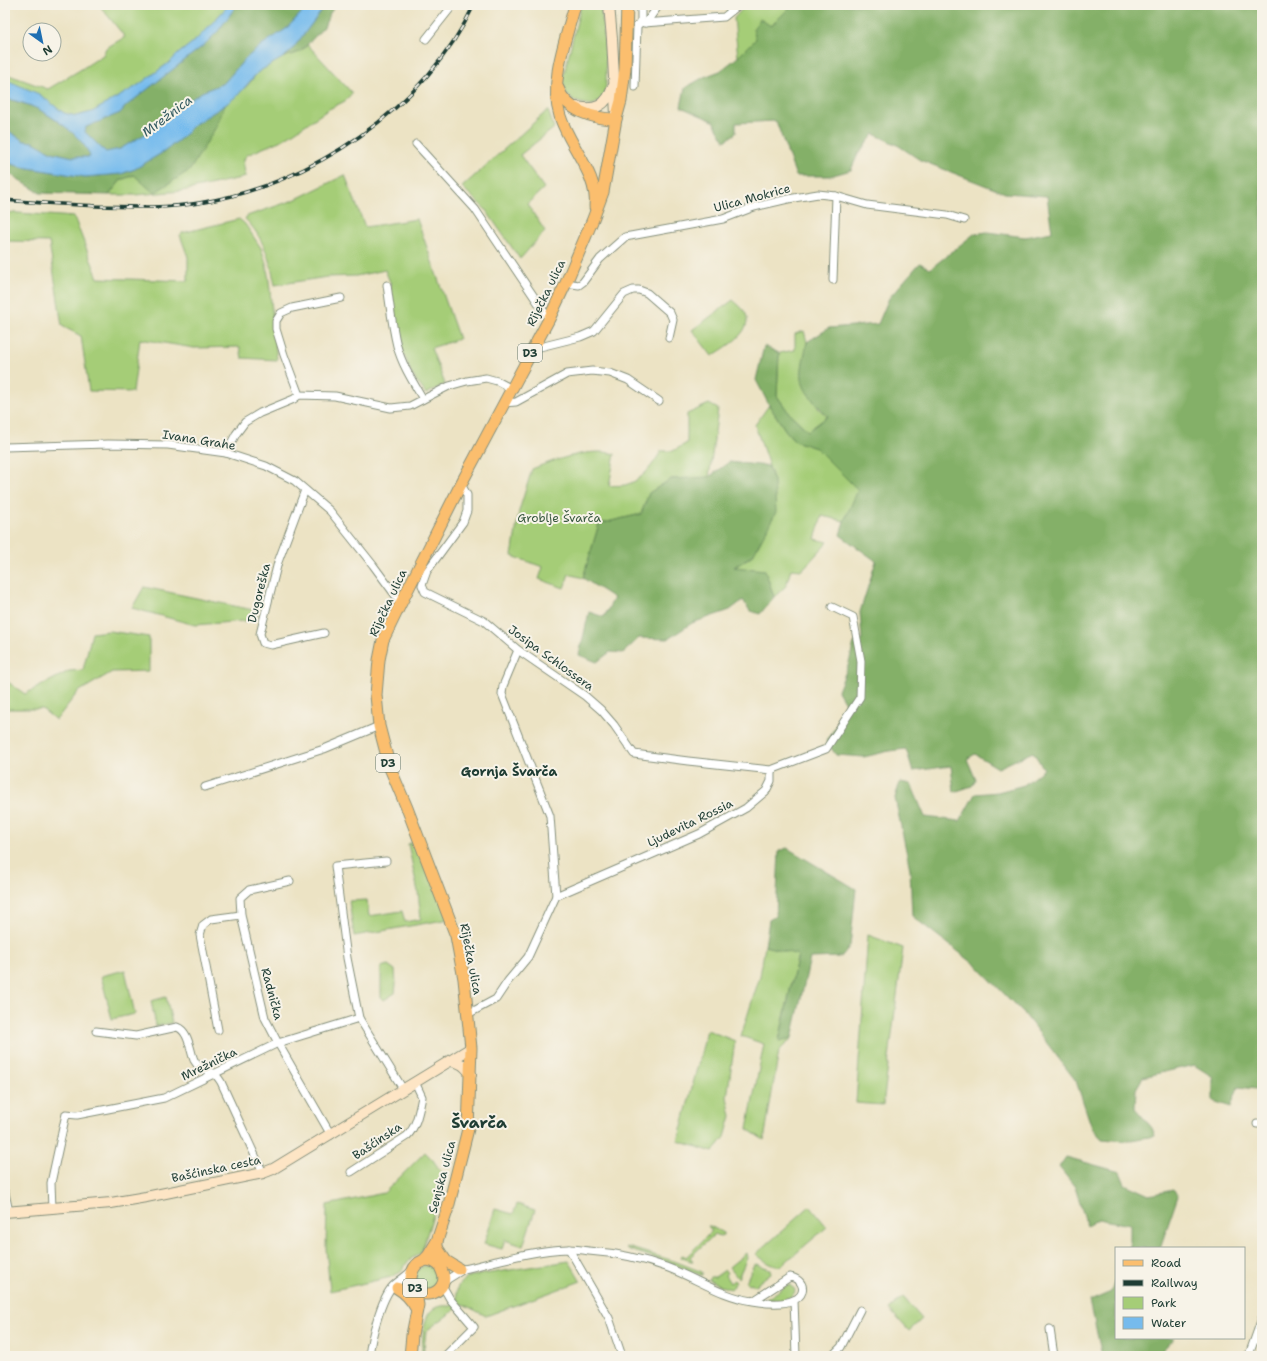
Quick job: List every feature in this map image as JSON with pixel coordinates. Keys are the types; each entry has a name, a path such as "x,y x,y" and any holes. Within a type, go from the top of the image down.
{"main road":[{"name":"Riječka ulica","path":"575,5 556,84 558,108 568,135 591,179 595,193 596,205 593,220"},
{"name":"Riječka ulica","path":"471,1048 464,979 456,936 390,768 379,726 376,695 379,660 383,640 461,484 549,318 593,220 603,192 616,119 621,101 625,70 627,5"},
{"path":"556,84 562,96 581,112 589,115 616,119"},
{"name":"Senjska ulica","path":"440,1266 437,1245 468,1129 471,1048"},
{"path":"437,1245 446,1261 461,1269"},
{"name":"Senjska ulica","path":"417,1265 428,1256 437,1245"},
{"name":"D3","path":"410,1356 412,1335 417,1312 417,1297 410,1279 417,1265 432,1262 440,1266 444,1274 439,1288 424,1302 417,1312"},
{"name":"D3","path":"415,1289 425,1294 439,1288"},
{"path":"393,1289 404,1291 410,1297 417,1312"}],"street":[{"path":"426,39 453,5"},
{"path":"609,5 616,119"},
{"path":"642,5 643,22"},
{"path":"635,87 637,26 643,22 659,5"},
{"path":"643,22 724,17 739,5"},
{"path":"574,107 587,109 599,106 607,99 614,83"},
{"path":"416,144 475,209 549,318"},
{"name":"Ulica Mokrice","path":"566,283 579,285 583,282 600,259 625,237 723,219 754,207 818,194 836,196 867,205 947,215 964,220"},
{"path":"833,280 836,196"},
{"path":"387,285 392,324 398,347 409,375 423,399"},
{"path":"532,349 580,337 594,331 624,294 633,290 639,290 647,294 670,313 673,320 669,338"},
{"path":"299,395 284,355 276,329 276,321 281,313 292,308 341,298"},
{"path":"504,403 516,402 567,374 592,371 610,373 628,380 659,401"},
{"path":"226,453 236,434 246,422 260,413 294,399 299,395 335,396 391,408 410,406 449,386 486,378 497,381 512,389"},
{"name":"Ivana Grahe","path":"5,447 108,444 168,445 226,453 266,466 295,481 330,511 401,603"},
{"name":"Josipa Schlossera","path":"461,484 467,495 466,511 463,522 427,571 422,585 425,592 484,621 518,650 585,696 614,724 634,754 771,770"},
{"name":"Dugoreška","path":"305,490 278,562 260,634 263,643 271,645 324,633"},
{"path":"771,770 826,749 860,697 861,661 853,617 832,607"},
{"path":"468,1014 496,999 508,981 528,957 556,896 550,816 502,694 503,686 518,650"},
{"path":"205,787 324,749 379,726"},
{"name":"Ljudevita Rossia","path":"556,896 699,834 746,808 766,791 771,782 771,770"},
{"path":"386,861 335,866 347,958 359,1018 403,1089"},
{"name":"Radnička","path":"290,881 249,890 240,898 241,915 265,1018 331,1135"},
{"path":"218,1030 200,934 203,925 211,919 241,915"},
{"name":"Mrežnička","path":"52,1209 51,1183 66,1114 77,1115 164,1098 278,1043 359,1018"},
{"path":"96,1031 136,1036 177,1027 180,1028 184,1033 195,1061 203,1070 215,1074 221,1082 263,1173"},
{"name":"Bašćinska cesta","path":"7,1212 111,1203 263,1173 273,1169 331,1135 471,1048"},
{"path":"449,1061 456,1061 462,1064 471,1074"},
{"name":"Bašćinska","path":"351,1172 411,1132 422,1097 415,1082"},
{"path":"5,1193 7,1212"},
{"path":"440,1266 448,1269 461,1269 536,1253 569,1249 618,1254 642,1259 666,1267 704,1283 719,1292 753,1301 770,1303 794,1300 800,1295 803,1289 802,1283 797,1278 790,1277 753,1301"},
{"path":"569,1249 609,1318 622,1356"},
{"path":"369,1356 381,1310 393,1289 393,1286 407,1276 417,1265"},
{"path":"445,1356 474,1327 439,1288 461,1269"},
{"path":"393,1289 408,1286 415,1289"},
{"path":"794,1300 796,1356"},
{"path":"832,1356 841,1347 860,1310"},
{"path":"1246,1356 1250,1352 1262,1318"},
{"path":"1050,1328 1054,1356"}],"green space":[{"path":"229,5 197,39 170,62 137,86 92,112 76,116 64,113 29,90 5,81 6,74 48,89 103,55 106,48 125,37 100,6"},
{"path":"237,5 309,5 286,29 263,44 245,59 224,83 202,92 180,107 152,130 120,149 106,152 84,132 86,127 120,113 126,106 204,45 218,31"},
{"path":"326,5 336,5 330,13 324,27 300,52 284,57 291,51"},
{"path":"581,5 601,5 606,65 606,88 604,95 593,105 581,103 571,99 565,91 563,78"},
{"path":"746,5 792,5 771,27 760,19 756,39 738,57 734,18"},
{"path":"792,5 1262,5 1262,1085 1256,1089 1238,1087 1231,1107 1213,1101 1213,1077 1194,1065 1143,1077 1136,1089 1135,1108 1152,1128 1155,1136 1125,1141 1102,1139 1092,1128 1076,1081 1026,1016 977,966 912,916 910,869 895,798 900,782 911,784 925,817 960,821 975,794 998,792 1024,785 1044,769 1033,752 998,768 975,754 967,759 976,780 972,786 954,792 951,766 913,771 906,749 889,751 864,757 836,755 826,741 848,708 838,691 848,666 854,643 862,639 860,612 876,561 840,535 844,521 858,490 816,448 795,441 786,431 769,405 756,380 764,346 779,353 777,396 789,413 808,431 828,416 810,397 803,384 802,368 807,342 829,328 878,324 889,298 920,263 930,269 974,234 987,232 1025,237 1052,232 1047,196 1005,193 920,160 899,146 874,134 858,154 851,170 830,176 796,176 776,121 736,123 736,133 725,141 713,121 681,107 685,88 704,77 720,71 738,57 756,39 753,29 760,19 771,26"},
{"path":"308,45 352,93 345,101 329,109 284,139 247,155 244,160 245,177 182,191 135,195 109,195 121,180 134,175 216,127 225,105 248,85 258,72 284,57 300,52"},
{"path":"5,98 37,108 71,130 89,149 91,157 73,157 51,152 33,142 24,141 5,129"},
{"path":"225,105 216,127 190,170 154,193 134,175 121,180 109,195 40,193 5,171 5,161 22,167 85,177 121,174 135,169 165,151 195,124"},
{"path":"548,110 554,128 520,155 544,188 527,204 545,231 520,259 485,209 462,187"},
{"path":"345,175 365,227 417,219 459,339 431,348 445,384 426,394 411,373 397,335 390,282 385,270 356,276 327,277 275,285 271,267 262,241 252,226 245,219 247,216 294,200"},
{"path":"5,212 74,217 98,278 188,281 188,257 180,235 182,233 239,219 245,224 261,248 266,263 277,360 242,358 240,347 194,348 140,339 133,392 89,391 81,336 62,326 49,242 5,241"},
{"path":"733,300 746,314 747,321 745,327 736,339 712,356 692,330"},
{"path":"804,331 807,342 802,371 818,408 828,417 808,431 789,413 777,396 779,353 795,350 795,334"},
{"name":"Groblje Švarča","path":"709,404 718,409 709,478 671,479 649,493 641,514 599,524 583,578 569,574 564,588 539,579 543,567 512,556 519,511 532,469 584,453 606,452 615,454 609,486 631,483 646,472 661,451 673,451 687,443 687,414"},
{"path":"769,405 786,431 795,441 816,448 859,490 844,521 822,516 815,539 828,542 802,570 791,569 786,586 774,597 765,570 734,568 753,555 774,481 755,425"},
{"path":"729,462 768,466 774,481 776,512 753,555 734,567 765,570 774,597 760,614 750,611 743,600 730,610 692,623 668,639 639,638 623,653 610,652 597,662 579,655 589,612 604,617 614,598 583,578 599,524 641,514 649,493 671,479 709,477"},
{"path":"144,587 258,611 256,620 195,625 132,608"},
{"path":"109,631 149,637 149,671 112,672 78,692 56,720 42,709 5,709 5,680 25,694 69,671 83,670 92,633"},
{"path":"420,840 449,919 354,936 349,901 367,900 369,916 402,911 405,922 421,919 418,892 408,844"},
{"path":"787,848 856,889 850,946 841,957 810,958 792,1038 779,1041 798,955 765,946 769,920 776,916 779,851"},
{"path":"868,935 903,948 883,1105 856,1103"},
{"path":"765,946 798,954 779,1040 792,1038 779,1051 764,1140 747,1129 764,1044 741,1036 760,976"},
{"path":"388,965 395,970 395,993 384,1000 381,997 381,967"},
{"path":"125,970 135,1014 112,1019 101,976"},
{"path":"166,997 172,1023 156,1026 151,1001"},
{"path":"707,1030 735,1041 727,1097 731,1116 725,1137 713,1152 678,1141"},
{"path":"425,1152 433,1160 445,1178 421,1253 409,1260 401,1272 391,1277 330,1291 326,1248 327,1205 384,1193"},
{"path":"1066,1157 1120,1172 1125,1184 1149,1195 1173,1190 1178,1196 1160,1247 1130,1247 1130,1225 1098,1219 1087,1226 1075,1187 1059,1167"},
{"path":"517,1204 535,1210 523,1246 505,1240 502,1249 484,1244 495,1209 513,1214"},
{"path":"810,1206 827,1227 781,1266 775,1266 764,1261 756,1254"},
{"path":"708,1226 723,1233 723,1235 720,1236 715,1234 690,1257 693,1261 680,1257 681,1255 686,1257 712,1231"},
{"path":"627,1247 674,1261 702,1272 702,1275 627,1249"},
{"path":"746,1253 747,1258 738,1278 729,1267"},
{"path":"569,1261 581,1281 486,1316 463,1304 426,1331 422,1356 422,1344 427,1316 437,1307 451,1306 457,1300 457,1291 459,1285 463,1281 471,1276"},
{"path":"756,1264 770,1269 771,1273 754,1286 752,1283 750,1284 746,1282 753,1266"},
{"path":"422,1266 434,1266 440,1277 435,1288 423,1290 416,1284 416,1272"},
{"path":"725,1270 727,1273 725,1275 730,1283 734,1280 736,1282 730,1289 709,1280 710,1277 715,1277"},
{"path":"1115,1281 1115,1339 1173,1339 1157,1356 1102,1356 1090,1301 1111,1292"},
{"path":"791,1285 795,1290 794,1294 791,1296 783,1299 765,1300 786,1286"},
{"path":"903,1297 922,1319 909,1331 889,1309"}],"water":[{"path":"229,5 237,5 218,31 204,45 126,106 120,113 86,127 85,132 106,152 120,149 152,130 180,107 202,92 224,83 245,59 263,44 286,29 309,5 326,5 291,51 284,57 258,72 238,95 195,124 165,151 135,169 121,174 85,177 22,167 5,161 5,129 24,141 33,142 51,152 73,157 90,157 83,143 61,123 34,107 5,98 5,81 11,82 39,94 64,113 76,116 92,112 137,86 170,62 197,39"}],"railway":[{"path":"5,200 96,206 173,206 199,203 241,194 282,179 322,160 360,136 395,109 426,77 452,43 474,5"}],"district":[{"name":"Gornja Švarča","path":"509,771"},
{"name":"Švarča","path":"479,1122"}],"water label":[{"name":"Mrežnica","path":"167,116"}]}
